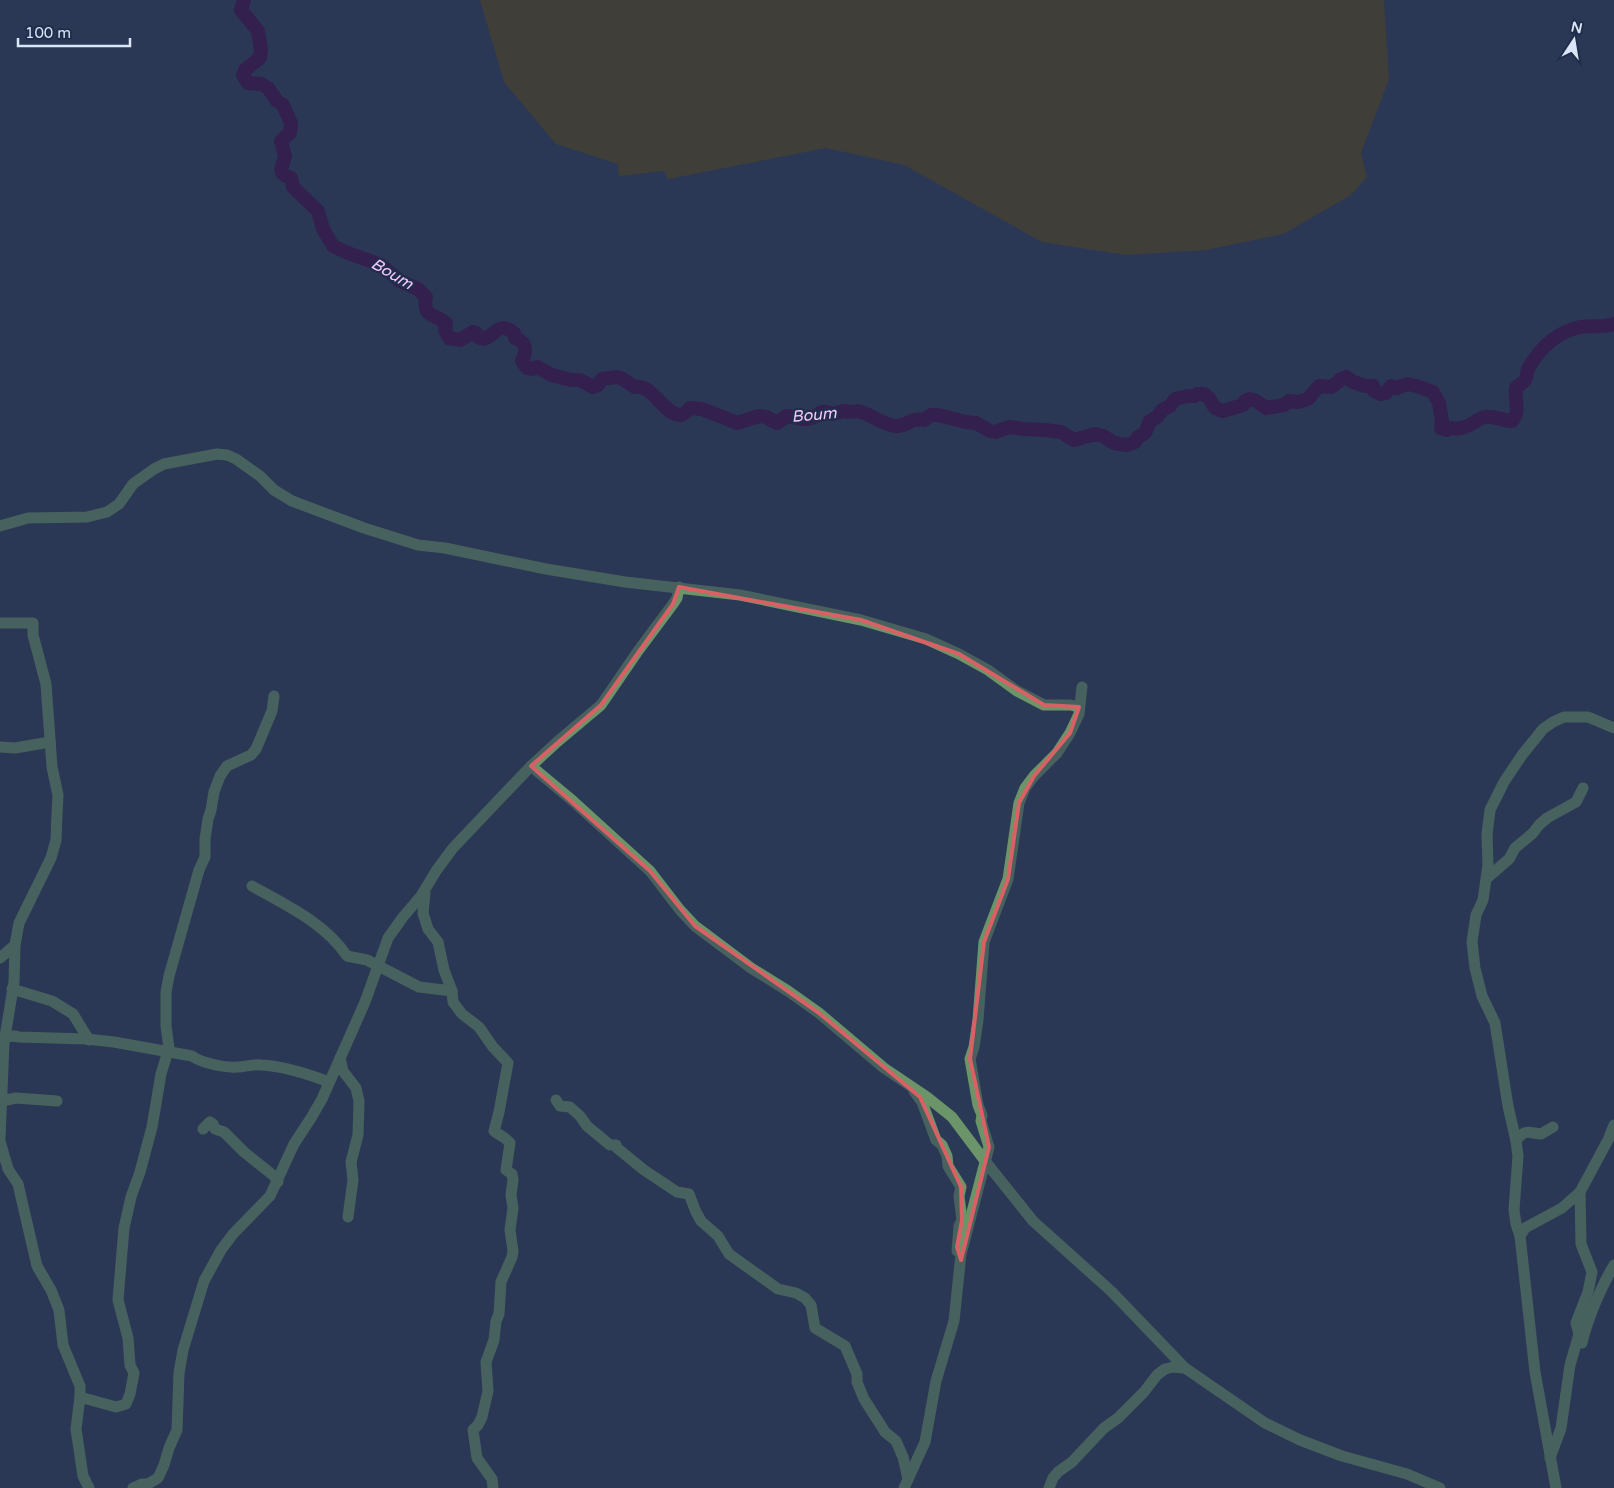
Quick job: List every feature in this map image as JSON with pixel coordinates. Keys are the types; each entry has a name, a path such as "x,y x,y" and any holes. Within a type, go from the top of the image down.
{"street":[{"path":"0,526 28,518 87,517 107,512 119,504 133,484 164,464 217,454 227,455 236,459 260,476 274,490 292,501 364,528 418,545 445,548 546,569 616,580 740,595 862,620 926,639 959,654 988,670 1017,691 1044,704 1070,704 1079,707"},
{"path":"133,1488 142,1484 148,1484 158,1478 178,1430 180,1366 204,1281 221,1250 233,1234 270,1196 278,1182 294,1144 311,1118 340,1058 365,1002 388,938 424,891 453,848 531,766 601,705 677,598 679,587"},
{"path":"0,623 33,623 33,635 46,684 52,768 58,795 56,840 51,858 19,923 12,989 3,1037 0,1140 8,1170 18,1184 37,1266 51,1290 59,1310 63,1345 80,1386 76,1429 83,1476 89,1488"},
{"path":"907,1484 925,1442 936,1381 954,1321 961,1260 989,1147 981,1121 982,1114 971,1071 970,1059 974,1047 978,1020 984,942 1008,879 1019,803 1025,788 1057,753 1070,733 1079,714 1082,687"},
{"path":"80,1397 116,1407 126,1404 130,1394 134,1373 130,1365 128,1338 118,1300 124,1228 131,1197 150,1136 161,1074 168,1052 166,992 168,976 199,870 205,857 205,839 214,792 220,776 227,766 250,756 256,749 272,711 274,696"},
{"path":"1556,1488 1535,1372 1520,1236 1514,1210 1518,1156 1516,1141 1508,1106 1495,1023 1482,996 1475,968 1472,942 1473,928 1476,915 1483,900 1488,865 1487,834 1490,810 1504,782 1531,743 1543,729 1564,717 1588,717 1614,728"},
{"path":"0,747 15,748 50,742"},
{"path":"531,766 573,801 650,871 695,926 751,968 819,1013 884,1068 927,1097 952,1117 985,1161 1034,1220 1111,1291 1185,1368 1265,1422 1300,1440 1342,1456 1407,1474 1440,1488"},
{"path":"1486,878 1509,859 1515,848 1534,833 1547,818 1576,802 1583,788"},
{"path":"252,886 297,911 324,929 339,944 347,956 367,960 419,987 452,991"},
{"path":"424,891 426,897 422,913 428,928 438,942 444,970 452,991 452,998 462,1014 479,1027 493,1047 508,1063 494,1131 504,1136 510,1143 506,1170 512,1174 513,1180 511,1195 513,1208 510,1230 513,1250 506,1275 501,1282 499,1314 494,1340 486,1362 488,1391 482,1417 473,1430 478,1458 492,1479 493,1488"},
{"path":"0,958 16,945"},
{"path":"12,989 52,1001 73,1014 89,1040"},
{"path":"3,1037 10,1035 89,1040 145,1047 192,1056 197,1060 229,1067 258,1064 272,1066 329,1082"},
{"path":"340,1058 343,1070 356,1088 359,1101 358,1135 351,1162 354,1180 348,1217"},
{"path":"907,1083 922,1102 936,1140 942,1145 947,1156 948,1166 961,1187 959,1196 962,1220 959,1226 957,1247 961,1260"},
{"path":"2,1101 16,1098 57,1101"},
{"path":"556,1100 560,1106 570,1108 580,1116 587,1126 610,1145 616,1145 644,1170 677,1192 689,1194 701,1221 718,1236 729,1254 778,1289 805,1298 811,1305 815,1328 845,1346 857,1374 857,1382 864,1399 885,1432 896,1441 903,1457 907,1484"},
{"path":"203,1129 210,1122 214,1124 215,1128 224,1132 244,1152 274,1176 278,1182"},
{"path":"1520,1236 1525,1228 1562,1208 1580,1192 1611,1139 1614,1125"},
{"path":"1516,1141 1525,1132 1531,1131 1540,1134 1553,1127"},
{"path":"1550,1460 1561,1428 1570,1365 1579,1334 1576,1323 1588,1292 1592,1272 1581,1244 1580,1192"},
{"path":"1570,1365 1580,1356 1582,1340 1614,1265"},
{"path":"1171,1352 1171,1368"},
{"path":"1049,1488 1058,1472 1072,1462 1104,1428 1118,1418 1144,1392 1157,1375 1165,1369 1185,1368"}],"highlighted area":[{"path":"679,587 861,620 959,654 1044,705 1079,707 1070,733 1034,776 1019,803 1008,879 984,942 970,1059 989,1147 961,1260 957,1247 962,1220 961,1187 920,1097 819,1013 695,926 650,871 531,766 601,705 673,604"}],"shaded area":[{"path":"480,0 1384,0 1389,79 1361,153 1367,177 1351,195 1283,234 1206,250 1126,255 1042,242 904,165 826,148 668,179 664,171 619,176 618,164 556,144 504,82"}],"waterway":[{"name":"Boum","path":"244,0 241,10 258,31 261,50 260,58 245,70 243,75 248,83 261,84 268,88 277,101 283,105 291,123 290,133 281,141 285,156 281,169 282,172 291,178 293,187 318,211 323,229 333,246 381,265 400,281 418,289 426,297 425,304 428,312 446,323 445,330 449,338 460,340 473,332 478,337 484,339 501,328 505,328 514,333 515,338 524,345 525,353 522,361 527,368 533,369 537,367 552,375 571,380 580,380 593,387 598,385 602,379 620,378 635,387 647,390 668,410 680,415 690,408 702,409 737,423 759,416 766,417 777,423 787,416 805,419 814,417 822,412 833,414 843,411 858,411 895,426 919,419 924,420 931,415 938,415 976,423 995,432 1010,427 1045,430 1061,432 1074,440 1095,434 1103,436 1114,443 1127,445 1135,442 1138,437 1145,433 1150,421 1157,417 1162,410 1170,406 1175,399 1204,394 1215,408 1223,411 1243,405 1249,399 1256,401 1266,408 1284,405 1289,401 1298,402 1308,399 1319,386 1332,387 1346,377 1353,382 1365,386 1373,386 1374,391 1381,394 1386,393 1391,386 1397,388 1407,384 1433,392 1439,403 1442,421 1441,428 1447,430 1464,427 1484,417 1512,421 1517,409 1516,388 1525,380 1528,369 1543,348 1556,337 1571,329 1614,324"}]}
